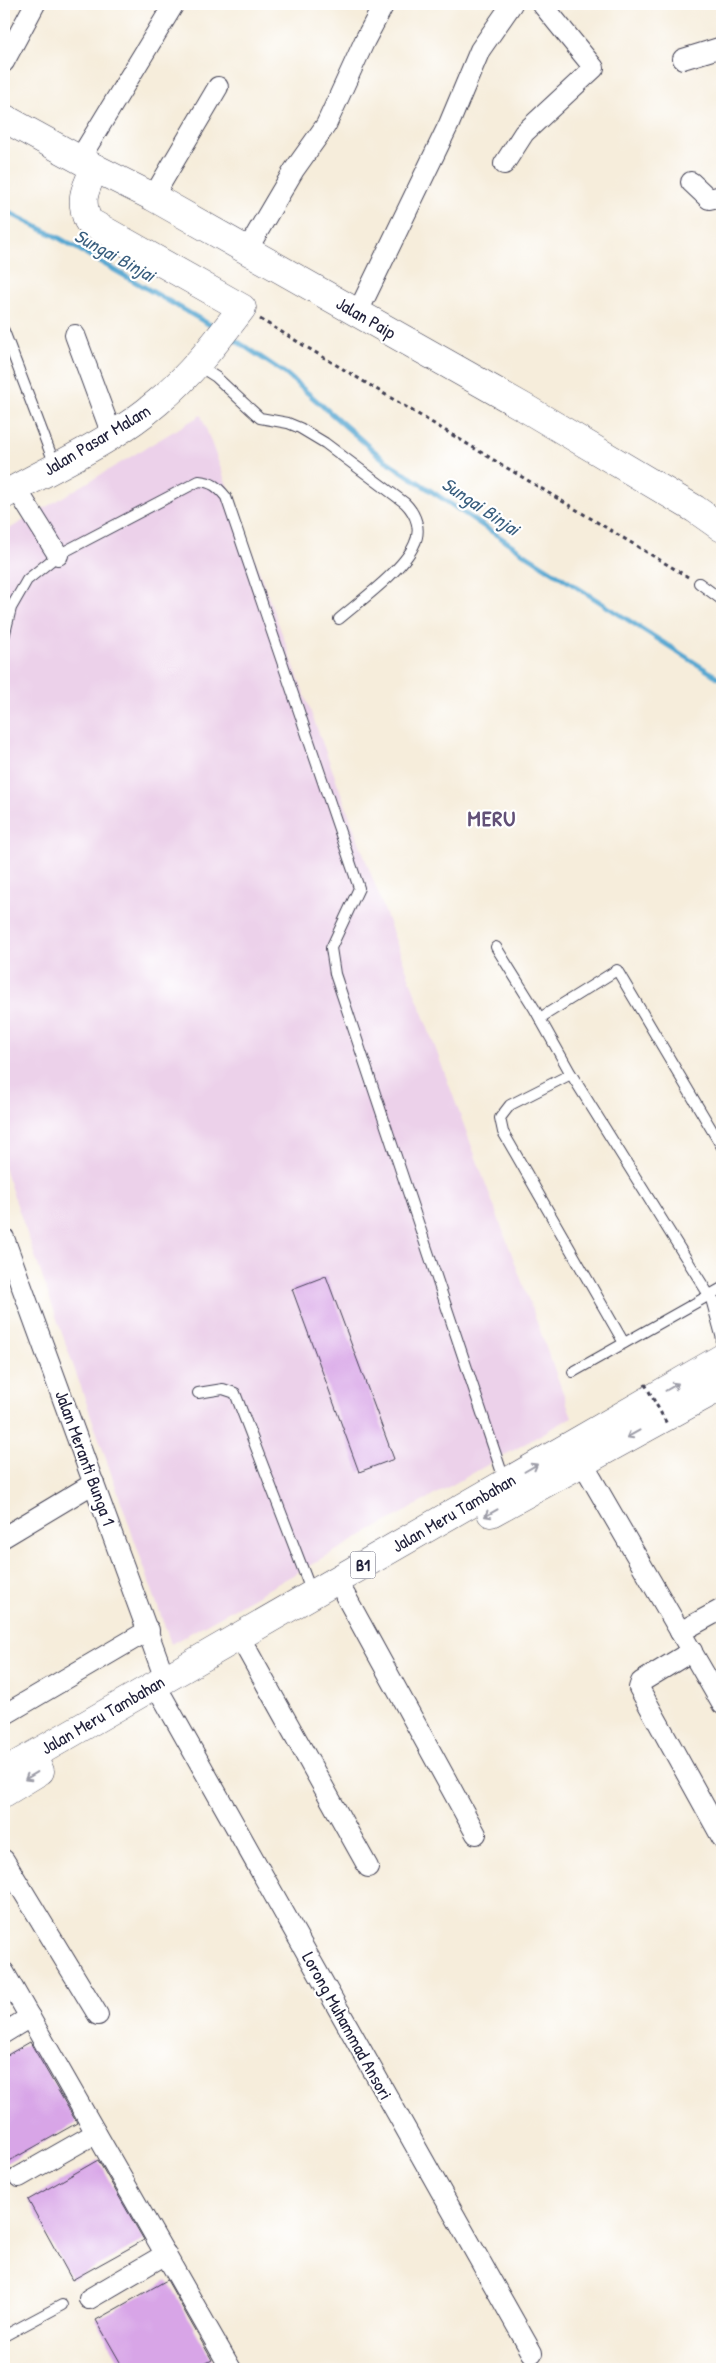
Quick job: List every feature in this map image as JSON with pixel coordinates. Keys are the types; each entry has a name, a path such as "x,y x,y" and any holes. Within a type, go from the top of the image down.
{"main road":[{"name":"Jalan Paip","path":"4,118 87,164 153,197 247,250 527,410 695,509 722,528"},
{"path":"87,164 82,208 88,221 237,315"},
{"name":"Jalan Pasar Malam","path":"10,491 112,435 158,402 201,359 237,315"},
{"name":"Jalan Meru Tambahan","path":"4,1793 312,1594 505,1483 722,1368"},
{"name":"Jalan Meru Tambahan","path":"4,1772 164,1689 247,1650 582,1462 722,1368"}],"street":[{"path":"4,62 35,4"},
{"path":"87,164 174,4"},
{"path":"247,250 294,170 326,125 365,40 384,4"},
{"path":"357,314 448,124 480,50 512,4"},
{"path":"504,164 524,133 594,68 542,4"},
{"path":"683,59 722,46"},
{"path":"153,197 218,87"},
{"path":"691,182 709,199 722,196"},
{"path":"76,335 112,435"},
{"path":"10,491 58,555"},
{"name":"Jalan Meranti Bunga 1","path":"4,1238 149,1630 164,1689"},
{"path":"582,1462 722,1704"},
{"path":"4,1536 94,1483"},
{"path":"345,1595 476,1834"},
{"path":"680,1632 722,1609"},
{"path":"4,1715 149,1630"},
{"path":"247,1650 368,1867"},
{"path":"692,1651 641,1682 639,1688 722,1838"},
{"name":"Lorong Muhammad Ansori","path":"164,1689 532,2353"},
{"path":"4,1860 98,2015"},
{"path":"4,1972 232,2369"},
{"path":"4,2033 30,2018"},
{"path":"19,2177 96,2133"},
{"path":"89,2298 166,2254"}],"lane":[{"path":"4,331 55,466"},
{"path":"201,359 216,377 260,418 296,425 325,443 405,502 414,514 418,532 414,547 399,565 339,619"},
{"path":"4,637 11,608 27,580 58,555 199,481 210,482 219,488 226,497 359,888 331,948 335,974 505,1483"},
{"path":"699,583 722,600"},
{"path":"496,947 540,1018 571,1074 710,1296 722,1309"},
{"path":"540,1018 617,970 722,1146"},
{"path":"571,1074 510,1105 500,1118 503,1132 624,1343"},
{"path":"573,1372 722,1288"},
{"path":"710,1296 722,1339 722,1368"},
{"path":"198,1392 222,1389 235,1393 312,1594"},
{"path":"4,2336 62,2306"}],"path":[{"path":"237,315 699,583"},
{"path":"645,1384 667,1424"}],"shaded area":[{"path":"201,415 572,1417 171,1644 4,1168 4,532"}],"building":[{"path":"326,1276 394,1459 359,1472 292,1289"},
{"path":"30,2042 77,2123 4,2164 4,2057"},
{"path":"98,2160 144,2240 72,2280 28,2200"},
{"path":"167,2280 212,2360 195,2369 124,2369 96,2320"}],"waterway":[{"name":"Sungai Binjai","path":"4,210 59,238 212,326"},
{"name":"Sungai Binjai","path":"235,340 286,374 382,458 528,556 722,680"}],"district":[{"name":"MERU","path":"492,818"}]}
